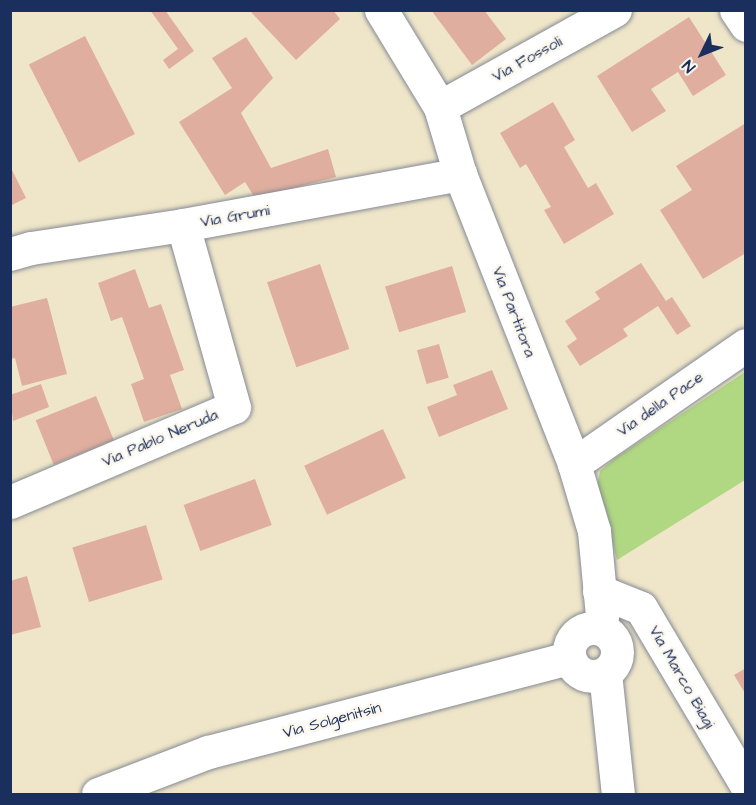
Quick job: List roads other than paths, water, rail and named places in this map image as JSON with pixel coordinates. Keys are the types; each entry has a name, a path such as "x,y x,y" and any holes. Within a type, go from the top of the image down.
{"street":[{"name":"Via Partitora","path":"381,10 440,107 460,174 574,464 594,531 602,616 597,627"},
{"name":"Via Fossoli","path":"440,107 615,10"},
{"path":"736,10 746,25"},
{"name":"Via Grumi","path":"10,254 32,248 183,225 460,174"},
{"name":"Via Pablo Neruda","path":"10,502 234,407 183,225"},
{"name":"Via della Pace","path":"574,464 746,345"},
{"name":"Via Marco Biagi","path":"599,591 641,608 746,785"},
{"path":"588,627 597,627 609,633 617,645 616,660 604,673 592,676 584,674 573,666 568,650 573,637 588,627"},
{"name":"Via Solgenitsin","path":"98,795 208,752 569,658"},
{"path":"604,673 618,795"}]}
